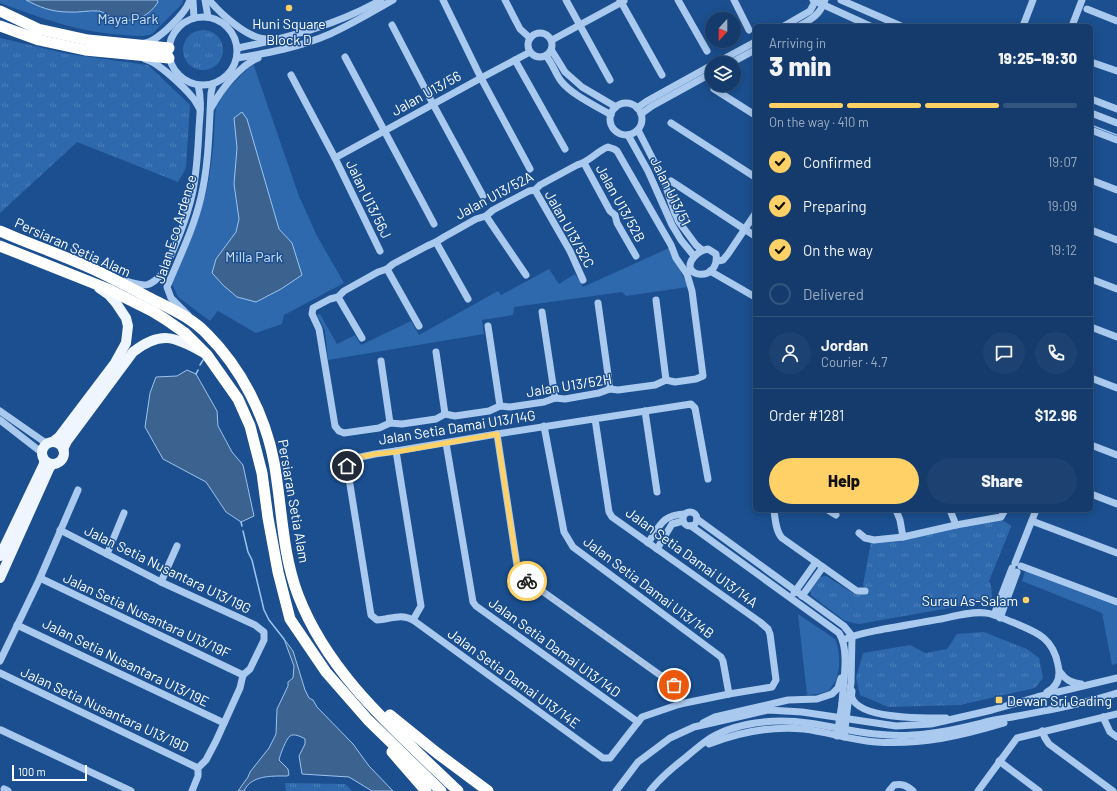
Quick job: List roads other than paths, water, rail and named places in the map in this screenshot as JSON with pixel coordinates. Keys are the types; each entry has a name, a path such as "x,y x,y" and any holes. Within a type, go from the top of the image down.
{"highway":[{"path":"0,11 36,33"},
{"path":"0,15 36,33 85,50 134,50 169,53"},
{"path":"0,27 36,33"},
{"name":"Persiaran Setia Alam","path":"0,231 97,271 195,322 219,347 237,371 251,396 265,428 274,462 289,566 298,594 314,631 336,664 361,695 458,791"},
{"name":"Persiaran Setia Alam","path":"0,246 91,282 166,319 185,333 207,355 238,399 250,426 262,473 268,518 278,572 290,619 326,672 368,720 441,791"},
{"path":"336,664 400,724 488,791"},
{"path":"368,720 384,743 426,791"}],"main road":[{"path":"0,578 49,469 43,447 59,437 115,363 126,343 128,326 126,318 109,295 91,282"},
{"path":"46,459 59,462 62,459 64,452 63,449 67,441 134,352 139,348 151,341 167,337 177,339 207,355"},
{"path":"51,442 60,444 63,449"},
{"path":"0,556 46,459"}],"street":[{"path":"134,50 154,40 185,10 190,0"},
{"path":"193,0 194,18"},
{"path":"205,0 208,17"},
{"path":"209,0 218,10 251,36 259,39 280,39"},
{"path":"238,48 280,39 350,15 381,0"},
{"path":"210,110 221,91 244,66 252,60 329,34 393,0"},
{"path":"443,0 481,78 530,169"},
{"path":"505,0 520,29 530,38"},
{"path":"566,0 610,80"},
{"path":"678,0 707,51"},
{"path":"734,0 749,30"},
{"path":"787,24 810,11 815,0 824,2 866,24"},
{"path":"842,0 896,24"},
{"path":"1024,24 1033,0"},
{"path":"1073,24 1082,0"},
{"path":"552,40 622,1 662,75"},
{"path":"802,24 820,12 824,2"},
{"path":"1087,9 1117,21"},
{"path":"208,17 219,20 228,27 235,37 238,48 237,58 232,70 224,79 213,84 198,85 190,83 181,77 174,69 169,53 171,38 177,29 185,22 194,18 208,17"},
{"path":"392,25 483,196"},
{"path":"549,54 539,58 530,52 528,45 530,38 534,35 542,33 549,36 553,44 549,54 551,62 561,81 577,94 611,115"},
{"path":"729,56 753,43"},
{"path":"134,50 162,68 194,98 200,109"},
{"path":"741,58 753,51"},
{"name":"Jalan U13/56","path":"335,158 530,52"},
{"path":"237,58 269,53"},
{"path":"549,54 565,72 582,86 616,107"},
{"path":"345,57 434,224"},
{"path":"515,60 565,149"},
{"path":"1093,63 1117,71"},
{"path":"639,111 627,104 616,107 611,115 611,124 619,133 628,135 638,130 641,125 639,111 647,101 705,69"},
{"name":"Jalan U13/56J","path":"291,75 335,158 380,251"},
{"path":"639,111 652,106 705,77"},
{"name":"Jalan Eco Ardence","path":"195,322 170,298 168,287 201,198 206,166 210,93 213,84"},
{"name":"Jalan Eco Ardence","path":"97,271 143,286 154,283 163,273 185,220 192,196 196,171 200,109 200,92 198,85"},
{"path":"719,92 753,113"},
{"path":"1093,100 1117,109"},
{"path":"1093,114 1117,123"},
{"path":"671,123 753,176"},
{"name":"Jalan U13/51","path":"638,130 664,181 674,212 679,222 696,245 702,250"},
{"path":"1093,131 1117,140"},
{"name":"Jalan U13/51","path":"628,135 648,171 672,225 681,240 694,256"},
{"name":"Jalan U13/52A","path":"339,431 336,426 319,330 313,318 312,312 316,306 338,297 344,291 378,272 387,269 393,264 476,219 486,216 499,207 534,190 540,185 577,165 584,163 605,148 611,148 617,151 676,258 689,273"},
{"name":"Jalan U13/52B","path":"584,163 610,211 615,215 617,223 636,256"},
{"path":"671,181 753,235"},
{"path":"1093,181 1117,190"},
{"name":"Jalan U13/52C","path":"534,190 567,245 583,280"},
{"path":"486,216 526,275"},
{"path":"717,260 723,260 753,217"},
{"path":"1093,231 1117,240"},
{"path":"436,242 468,299"},
{"path":"708,249 716,254 717,260 710,271 701,275 689,273 691,260 694,256 702,250 708,249"},
{"path":"387,269 419,326"},
{"path":"710,271 753,296"},
{"name":"Jalan U13/52H","path":"339,431 344,433 379,428 390,423 402,424 436,419 445,414 455,416 489,411 500,406 510,407 537,403 555,398 565,399 599,394 610,389 618,390 655,385 666,380 676,382 696,379 703,376 689,273"},
{"path":"1093,280 1117,289"},
{"path":"338,297 362,338"},
{"path":"656,300 666,380"},
{"path":"598,303 610,389"},
{"path":"542,312 555,398"},
{"path":"488,326 500,406"},
{"path":"1093,328 1117,337"},
{"path":"436,352 445,414"},
{"path":"381,361 390,423"},
{"path":"1093,379 1117,388"},
{"name":"Jalan Setia Damai U13/14G","path":"413,620 407,616 401,616 377,620 371,616 347,466 351,459 544,426 688,404 693,405 695,408 708,479"},
{"path":"0,411 43,441 51,442"},
{"path":"645,411 657,492"},
{"name":"Jalan Setia Damai U13/14A","path":"595,419 612,517 768,629 770,634 776,680 772,687 729,694"},
{"path":"0,420 46,459"},
{"name":"Jalan Setia Damai U13/14B","path":"544,426 564,532 572,547 721,657 724,661 729,694"},
{"path":"497,434 518,572 520,576 674,685 677,688 680,704"},
{"name":"Jalan Setia Damai U13/14D","path":"446,443 473,602 476,606 542,654 638,722"},
{"path":"1093,446 1117,456"},
{"path":"396,452 421,606 413,620"},
{"path":"0,661 40,578 78,490"},
{"path":"1093,495 1117,504"},
{"path":"657,549 672,524 684,518 688,512 696,514 697,519 844,626 852,636 852,698 857,704 867,710 881,714 927,718 966,716"},
{"path":"774,512 779,535 857,591 864,591"},
{"path":"831,512 836,515"},
{"path":"897,512 903,537"},
{"path":"951,512 956,525"},
{"path":"859,533 865,538 874,540 903,537 1001,517 1004,512"},
{"path":"997,616 1035,512"},
{"path":"107,554 124,514"},
{"path":"648,543 662,523 669,516 684,518"},
{"path":"684,518 687,525 691,526 839,633 843,640 845,661 845,703 841,736"},
{"path":"691,526 695,524 697,519"},
{"path":"1032,521 1117,553"},
{"name":"Jalan Setia Nusantara U13/19G","path":"60,530 162,582 255,626 264,632 264,640 250,668 243,675"},
{"path":"710,540 712,533 716,532"},
{"path":"162,582 178,546"},
{"path":"792,599 795,590 816,562"},
{"path":"802,596 823,567"},
{"path":"1016,567 1117,602"},
{"name":"Jalan Setia Nusantara U13/19F","path":"40,578 243,675"},
{"path":"986,613 1001,606"},
{"path":"1001,606 1010,622"},
{"path":"843,640 852,636 946,618 976,613 986,613 1033,631 1046,639 1053,648 1057,657 1060,672 1066,680 1072,683 1085,685"},
{"name":"Jalan Setia Damai U13/14E","path":"413,620 599,756 610,758 638,722"},
{"name":"Jalan Setia Nusantara U13/19E","path":"17,625 224,723"},
{"path":"616,791 638,762 670,738 715,717 788,700 816,699 832,694 838,688 845,668"},
{"path":"1037,697 1051,690 1056,685 1060,672"},
{"name":"Jalan Setia Nusantara U13/19D","path":"0,673 198,768"},
{"path":"192,791 198,776 198,768 206,760 224,723 240,688 243,675"},
{"path":"694,727 768,710 802,712 896,726 931,724 1117,678"},
{"path":"845,703 851,683"},
{"path":"650,791 675,765 707,740 727,731 749,724 772,722 808,722 869,734 912,736 936,733 1045,711 1117,693"},
{"path":"638,722 642,717 680,704 729,694"},
{"path":"695,749 721,739 767,729 781,728 805,729 876,742 929,741 972,733 1045,711"},
{"path":"978,791 1017,738 1117,714"},
{"path":"1103,717 1110,732 1117,737"},
{"path":"2,730 132,791"},
{"path":"1042,731 1044,738 1049,744 1113,791"},
{"path":"999,761 1039,791"},
{"path":"889,791 894,785 900,784 905,785 913,791"}],"waterway":[{"path":"1093,126 1117,135"},
{"path":"200,365 203,360"},
{"path":"196,374 198,370"},
{"path":"241,522 242,526"},
{"path":"243,531 248,552 252,560 264,610 269,620 284,639"}],"place":[{"name":"Huni Square Block D","path":"289,8"},
{"name":"Surau As-Salam","path":"1026,600"},
{"name":"Dewan Sri Gading","path":"999,700"}],"park label":[{"name":"Maya Park","path":"128,18"},
{"name":"Milla Park","path":"254,256"}]}
